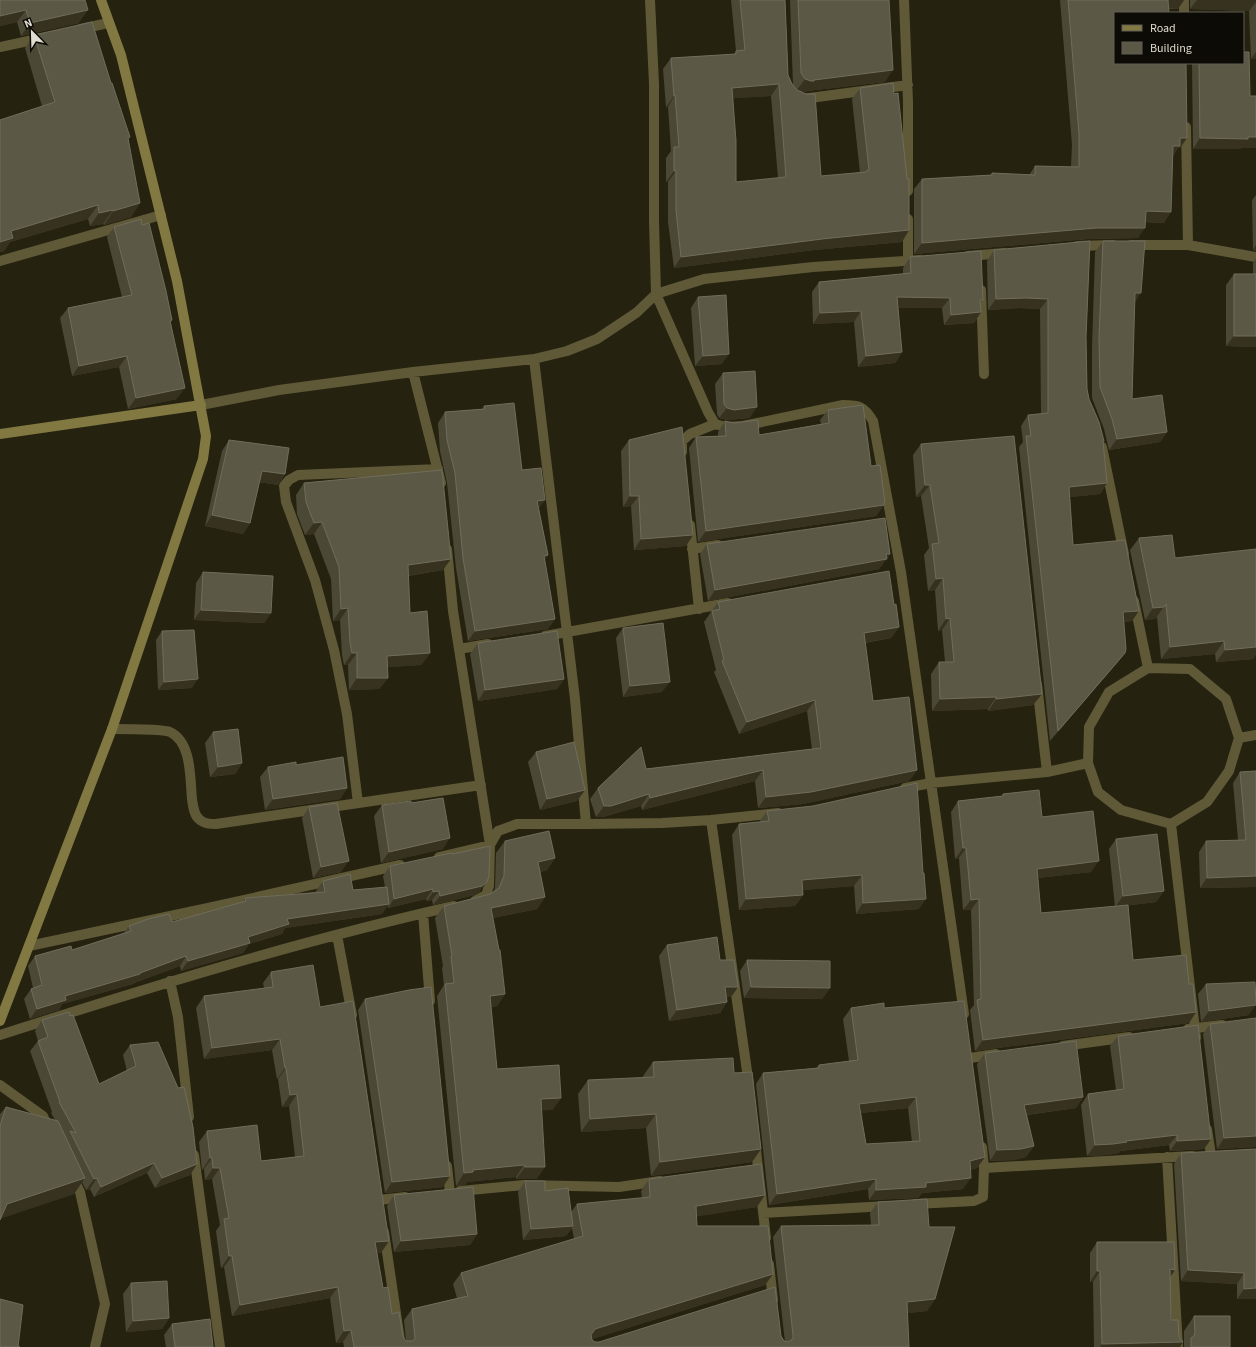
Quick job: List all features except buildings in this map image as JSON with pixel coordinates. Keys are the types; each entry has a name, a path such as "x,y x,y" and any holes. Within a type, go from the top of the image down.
{"street":[{"path":"0,1021 112,729 203,460 206,436 177,281 121,55 108,23 101,0"},
{"path":"650,0 654,84 654,221 656,294 708,412 715,424"},
{"path":"904,0 908,85 908,261"},
{"path":"1184,0 1184,12"},
{"path":"70,32 108,23"},
{"path":"0,47 54,35"},
{"path":"795,98 803,99 908,85"},
{"path":"1186,118 1188,245"},
{"path":"0,261 161,215"},
{"path":"1065,248 1089,249 1188,245 1256,257"},
{"path":"958,257 980,259 1011,252"},
{"path":"0,434 201,405 279,390 413,372 534,359 567,351 598,339 636,313 656,294 704,279 813,267 929,259"},
{"path":"980,279 984,374"},
{"path":"534,359 575,699 586,824"},
{"path":"413,372 438,469 442,491"},
{"path":"683,463 682,441 690,434 715,424 726,427 743,426 843,405 856,405 867,410 873,421 887,521 897,573 930,783 966,1026"},
{"path":"1100,438 1127,568"},
{"path":"358,803 348,714 334,650 315,580 286,502 284,486 289,480 298,475 438,469"},
{"path":"689,518 699,609"},
{"path":"0,1035 170,981 337,935 478,900 486,895 488,886 490,845 453,611 446,536"},
{"path":"692,549 731,543"},
{"path":"1132,591 1148,668"},
{"path":"538,636 738,602"},
{"path":"459,649 496,643"},
{"path":"1148,668 1190,669 1226,699 1239,738 1229,771 1206,802 1171,824 1121,810 1098,792 1088,763 1089,726 1109,692 1148,668"},
{"path":"1036,670 1046,772"},
{"path":"112,729 169,732 180,738 185,748 187,758 194,809 198,819 207,824 216,824 481,785"},
{"path":"1239,738 1256,734"},
{"path":"893,791 930,783 1046,772 1088,763"},
{"path":"429,859 490,845 498,831 517,824 662,823 711,820 788,811"},
{"path":"711,820 750,1096"},
{"path":"1171,824 1197,1044"},
{"path":"29,946 406,864"},
{"path":"423,913 431,1008"},
{"path":"337,935 353,1022"},
{"path":"170,981 178,1017 190,1127"},
{"path":"1180,1030 1233,1024"},
{"path":"1056,1047 1141,1036"},
{"path":"970,1058 1009,1053"},
{"path":"0,1085 42,1116 53,1137"},
{"path":"984,1168 1214,1155 1206,1115"},
{"path":"754,1128 754,1168 763,1213 768,1251 768,1292 774,1312"},
{"path":"763,1213 974,1201 983,1197 984,1168 981,1139"},
{"path":"192,1143 220,1347"},
{"path":"446,1154 446,1193 524,1186 619,1187 673,1180"},
{"path":"1167,1157 1178,1347"},
{"path":"67,1165 80,1192 105,1304 94,1347"},
{"path":"379,1200 418,1196"},
{"path":"382,1221 401,1347"}]}
